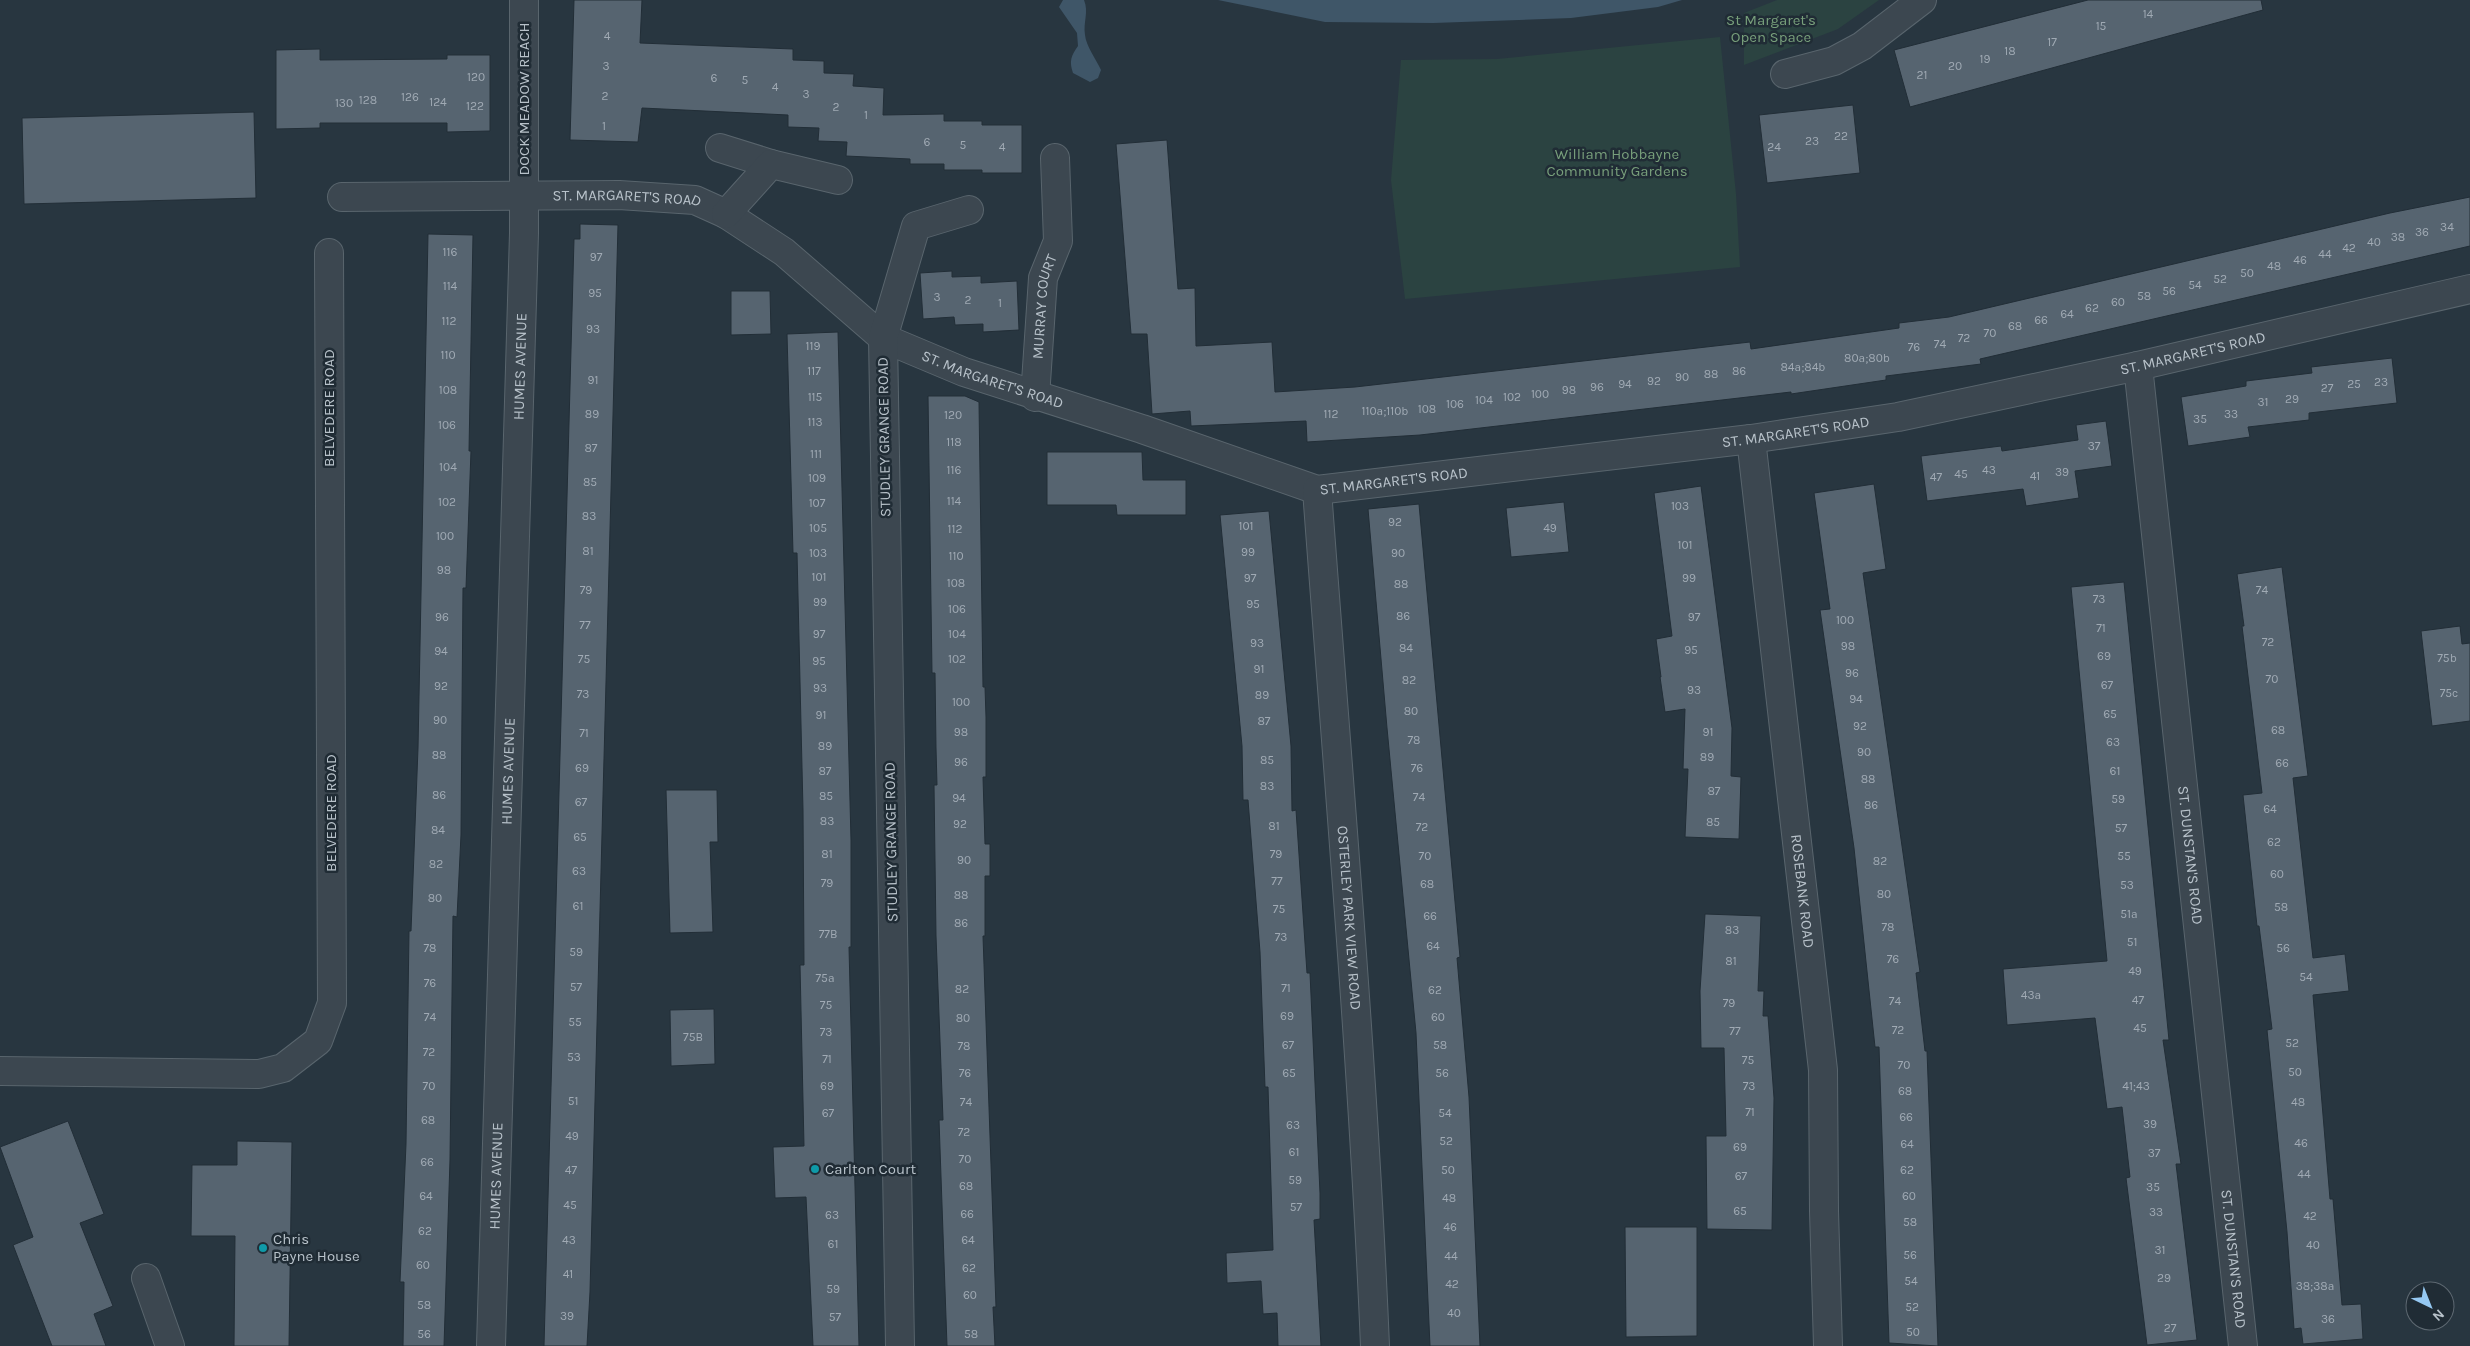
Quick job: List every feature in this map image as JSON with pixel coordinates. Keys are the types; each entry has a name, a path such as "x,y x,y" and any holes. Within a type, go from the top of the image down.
{"street":[{"name":"DOCK MEADOW REACH","path":"523,197 524,0"},
{"path":"1785,74 1834,61 1862,46 1922,0"},
{"path":"720,148 771,164 838,180"},
{"name":"MURRAY COURT","path":"1035,396 1043,278 1058,241 1055,158"},
{"path":"726,214 771,164"},
{"name":"ST. MARGARET'S ROAD","path":"342,197 619,195 695,200 726,214 784,252 884,338 964,372 1142,429 1317,490 1751,439 1898,417 2138,366 2470,289"},
{"name":"HUMES AVENUE","path":"491,1346 524,243 523,197"},
{"name":"STUDLEY GRANGE ROAD","path":"900,1346 884,338 916,226 968,210"},
{"name":"BELVEDERE ROAD","path":"0,1071 259,1074 283,1068 318,1041 332,1003 329,253"},
{"name":"ST. DUNSTAN'S ROAD","path":"2138,366 2243,1346"},
{"name":"ROSEBANK ROAD","path":"1751,439 1824,1070 1824,1211 1828,1346"},
{"name":"OSTERLEY PARK VIEW ROAD","path":"1317,490 1349,908 1370,1219 1376,1346"},
{"path":"146,1278 170,1346"}],"green space":[{"name":"St Margaret's Open Space","path":"1777,0 1879,0 1838,29 1744,65 1744,13"},
{"name":"William Hobbayne Community Gardens","path":"1720,37 1736,194 1740,267 1405,299 1391,180 1401,60 1497,59"}],"water":[{"path":"1063,0 1084,0 1086,9 1086,39 1101,70 1098,78 1090,82 1073,73 1071,62 1078,46 1077,33 1059,7"},
{"path":"1218,0 1682,0 1658,7 1571,18 1433,23 1325,22"}],"building":[{"path":"574,0 642,0 640,43 793,49 793,60 824,61 824,73 854,74 853,86 884,88 883,115 944,114 944,121 982,121 982,125 1022,125 1022,173 982,173 982,170 944,170 944,164 910,164 910,159 846,156 847,142 818,141 819,128 788,127 788,115 642,108 638,142 570,140"},
{"path":"2088,0 2261,0 2263,10 1910,107 1894,50"},
{"path":"320,49 320,60 447,59 447,55 490,55 490,131 447,132 447,123 320,123 320,128 276,129 276,50"},
{"path":"1853,105 1860,173 1767,183 1759,115"},
{"path":"254,112 256,198 24,204 22,118"},
{"path":"1167,140 1178,289 1195,288 1196,346 1272,342 1275,392 1355,387 1750,342 1751,349 1899,328 1899,323 1949,317 2390,213 2470,197 2470,246 1980,359 1981,364 1886,376 1886,380 1791,394 1791,392 1420,435 1307,442 1306,421 1191,426 1190,411 1152,414 1147,334 1131,334 1116,144"},
{"path":"580,224 618,225 590,1292 587,1346 544,1346 574,239 580,239"},
{"path":"428,234 473,235 469,451 471,451 466,588 463,588 461,835 457,917 453,916 450,1160 444,1346 403,1346 404,1282 400,1282 406,1144 409,931 411,931 418,748"},
{"path":"952,271 952,277 981,276 981,283 1017,281 1019,330 983,332 983,324 955,325 954,317 923,319 920,273"},
{"path":"731,291 770,291 771,334 731,335"},
{"path":"838,332 851,840 851,947 849,947 859,1346 813,1346 806,1197 775,1198 773,1147 804,1146 800,965 804,965 803,810 797,553 793,553 787,334"},
{"path":"2392,358 2397,403 2309,413 2309,420 2248,427 2250,437 2188,446 2181,397 2246,386 2246,381 2312,373 2311,367"},
{"path":"928,396 965,396 979,402 983,687 985,687 986,717 986,777 983,777 985,844 990,844 990,876 985,876 985,936 983,936 996,1307 993,1307 995,1346 947,1346 939,1120 943,1120 936,936 934,785 937,785 935,673 932,673"},
{"path":"2106,421 2112,466 2075,471 2079,498 2026,506 2023,489 1927,501 1921,456 2001,446 2002,451 2078,440 2076,425"},
{"path":"1047,452 1142,452 1143,480 1186,480 1186,515 1117,515 1116,505 1047,505"},
{"path":"1874,484 1886,569 1863,573 1920,972 1916,973 1925,1051 1927,1051 1938,1346 1889,1343 1879,1047 1875,1047 1854,848 1820,610 1830,609 1814,493"},
{"path":"1701,486 1732,728 1731,776 1741,777 1739,839 1685,837 1688,769 1683,769 1685,709 1665,712 1660,677 1656,639 1672,636 1654,493"},
{"path":"1564,502 1569,552 1511,557 1506,508"},
{"path":"1419,504 1460,957 1457,958 1469,1097 1480,1346 1430,1346 1416,1033 1368,509"},
{"path":"1269,511 1291,746 1292,811 1296,810 1307,973 1310,973 1320,1193 1320,1219 1314,1220 1321,1346 1278,1346 1277,1313 1263,1314 1261,1281 1227,1283 1226,1253 1273,1250 1268,1087 1265,1087 1260,952 1248,800 1243,800 1242,746 1220,515"},
{"path":"2282,567 2308,776 2293,778 2313,958 2345,954 2349,991 2313,995 2330,1199 2333,1199 2342,1305 2361,1304 2363,1339 2303,1344 2301,1328 2294,1329 2287,1232 2267,1030 2272,1029 2259,926 2257,926 2243,795 2262,793 2237,574"},
{"path":"2124,582 2169,1040 2163,1040 2181,1164 2176,1164 2197,1340 2147,1345 2126,1178 2130,1177 2122,1107 2107,1109 2095,1018 2007,1025 2003,969 2107,961 2071,587"},
{"path":"2460,626 2462,644 2470,643 2470,721 2432,726 2421,631"},
{"path":"666,790 717,790 718,842 710,842 713,932 670,933"},
{"path":"1705,914 1761,916 1758,991 1764,991 1763,1016 1768,1016 1774,1098 1772,1230 1707,1229 1706,1136 1726,1136 1724,1048 1701,1048 1700,991"},
{"path":"714,1009 715,1064 671,1066 670,1010"},
{"path":"68,1121 104,1214 80,1223 113,1306 94,1314 106,1346 52,1346 13,1245 33,1237 0,1147"},
{"name":"Chris Payne House","path":"237,1141 292,1142 289,1346 234,1346 235,1236 191,1236 192,1165 237,1165"},
{"path":"1625,1227 1697,1227 1697,1336 1626,1337"}],"place":[{"name":"Carlton Court","path":"815,1169"},
{"name":"Chris Payne House","path":"263,1248"}]}
